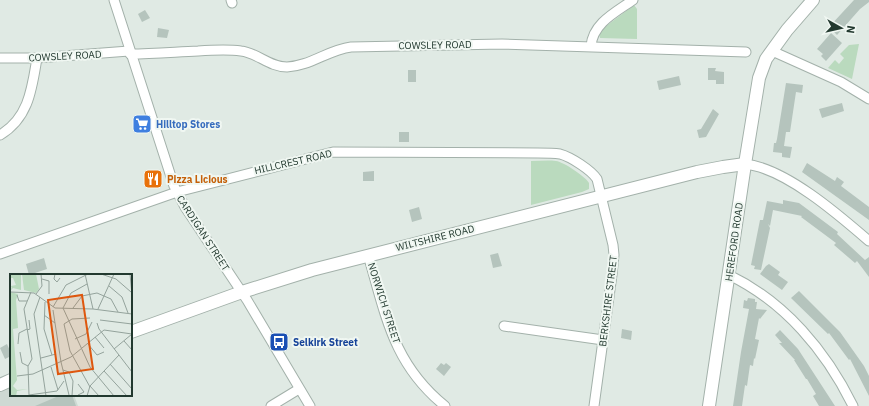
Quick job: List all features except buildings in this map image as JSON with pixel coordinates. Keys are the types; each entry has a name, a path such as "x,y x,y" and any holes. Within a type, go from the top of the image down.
{"street":[{"name":"CARDIGAN STREET","path":"114,0 176,192 242,292 310,406"},
{"path":"592,46 593,36 598,27 633,0"},
{"name":"HEREFORD ROAD","path":"709,406 759,78 766,59 812,0"},
{"name":"COWSLEY ROAD","path":"0,58 37,58 216,50 248,53 270,64 287,67 303,64 335,51 351,47 502,44 746,52"},
{"path":"772,51 841,82 869,99"},
{"path":"0,135 18,121 28,103 37,58"},
{"name":"HILLCREST ROAD","path":"0,254 176,192 332,152 560,154 582,165 594,174 602,196"},
{"path":"745,164 761,167 785,179 820,202 869,242"},
{"name":"WILTSHIRE ROAD","path":"132,332 242,292 312,270 697,172 745,164"},
{"name":"BERKSHIRE STREET","path":"594,406 614,255 602,196"},
{"name":"NORWICH STREET","path":"368,255 389,325 400,352 419,382 445,406"},
{"path":"729,275 764,296 804,332 834,372 853,406"},
{"path":"504,326 603,340"},
{"path":"0,385 10,380"},
{"path":"271,406 299,389"}],"shaded area":[{"path":"10,384 10,396 74,396 78,406 0,406 0,389"}],"green space":[{"path":"634,5 637,9 637,39 600,38 599,34 601,30"},
{"path":"859,44 852,79 828,68 835,60 839,64 844,58 840,54 849,45"},
{"path":"531,161 560,162 587,180 589,183 589,189 531,205"}],"place":[{"name":"Hilltop Stores","path":"142,124"},
{"name":"Pizza Licious","path":"153,179"},
{"name":"Selkirk Street","path":"279,342"}]}
